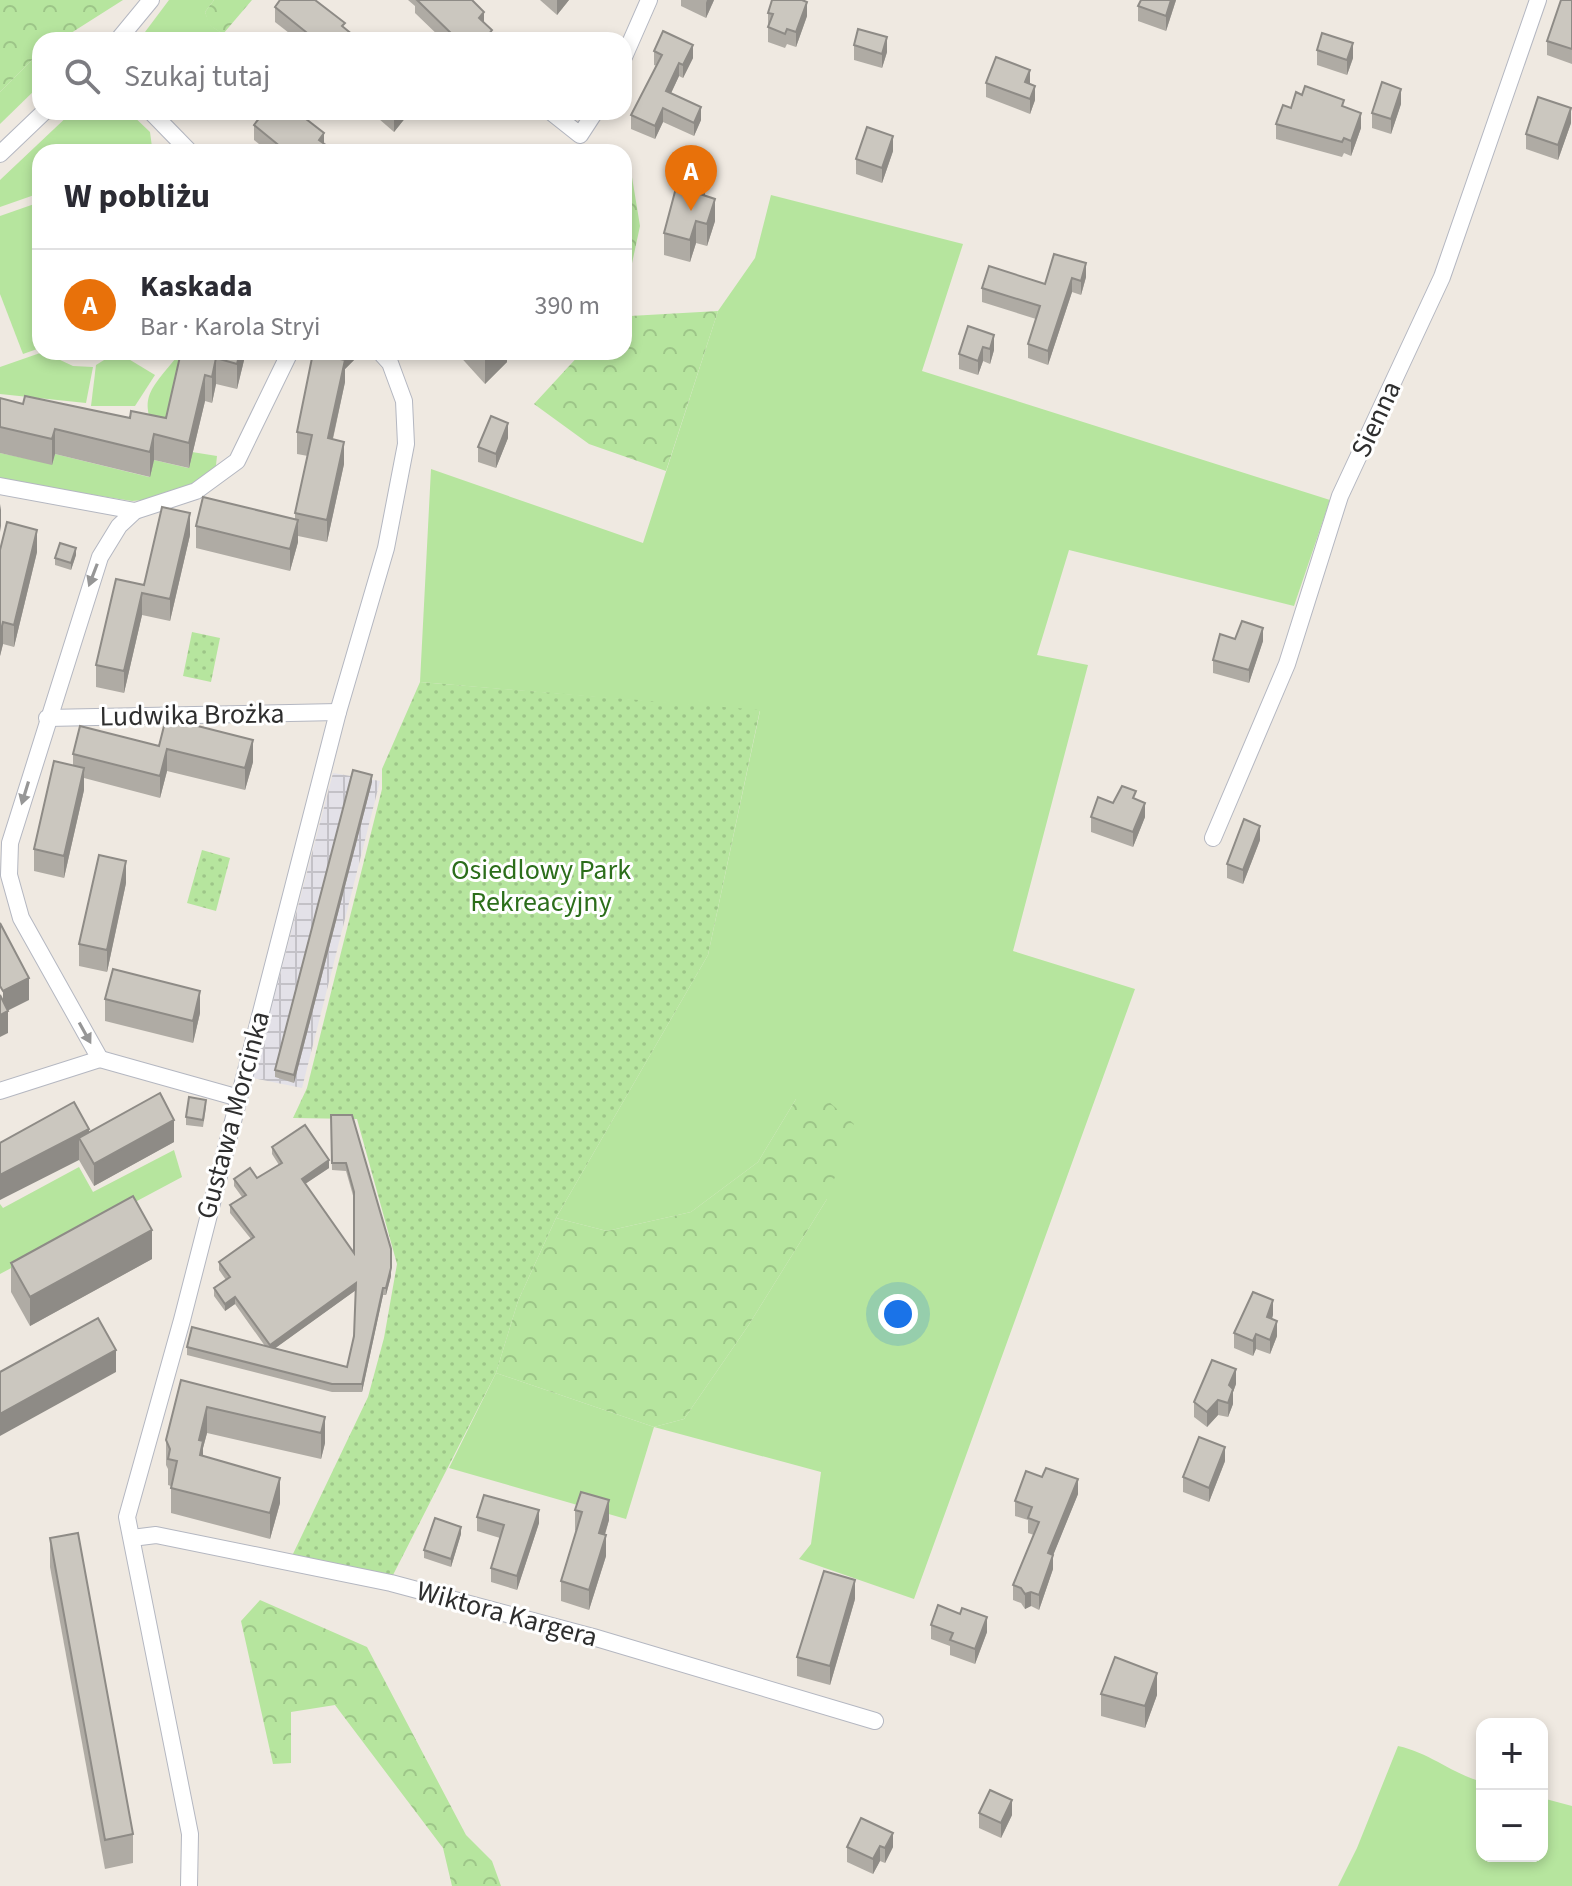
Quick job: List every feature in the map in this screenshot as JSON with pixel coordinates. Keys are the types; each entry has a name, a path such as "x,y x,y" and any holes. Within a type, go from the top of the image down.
{"street":[{"path":"125,32 151,0"},
{"path":"632,39 649,0"},
{"name":"Sienna","path":"1213,838 1287,664 1340,496 1442,277 1538,0"},
{"path":"0,154 36,120"},
{"path":"159,120 182,144"},
{"path":"561,120 580,135 590,120"},
{"path":"100,1059 21,918 9,875 10,843 100,557 119,526 135,511 196,491 226,472 245,450 286,360"},
{"name":"Gustawa Morcinka","path":"189,1886 190,1834 127,1517 338,712 386,548 406,444 404,401 387,360"},
{"path":"0,486 135,511"},
{"name":"Ludwika Brożka","path":"47,718 338,712"},
{"path":"0,1091 100,1059 239,1098"},
{"name":"Wiktora Kargera","path":"132,1538 168,1537 391,1583 593,1637 875,1721"}],"shaded area":[{"path":"333,773 380,781 302,1088 253,1078"}],"green space":[{"path":"0,0 123,0 73,32 32,32 32,60 0,92"},
{"path":"169,0 214,0 205,12 210,25 220,32 145,32"},
{"path":"214,0 252,0 225,32 209,25 205,12"},
{"path":"32,60 32,93 0,124 0,92"},
{"path":"64,120 137,120 150,132 152,144 38,144"},
{"path":"32,150 32,196 0,207 0,180"},
{"path":"632,177 640,226 632,263"},
{"path":"771,195 963,244 922,371 1330,500 1294,606 1069,550 1037,655 1088,665 1013,951 1135,989 914,1599 799,1559 811,1544 821,1472 654,1427 684,1419 748,1326 827,1199 796,1099 758,1162 691,1212 607,1231 556,1218 708,955 760,711 420,682 431,469 643,543 718,311 755,258"},
{"path":"32,205 32,351 23,354 0,294 0,216"},
{"path":"718,311 666,471 589,444 534,404 575,360 632,360 632,316"},
{"path":"32,356 32,360 60,360 73,366 93,367 86,403 0,394 0,367"},
{"path":"104,360 130,360 155,375 135,406 91,406 96,365"},
{"path":"174,360 212,360 164,452 148,408 148,399"},
{"path":"192,452 217,456 215,474 207,480 144,500 132,501 0,480 0,453 52,464 55,454 149,477 154,460 188,468"},
{"path":"192,632 220,638 211,682 183,676"},
{"name":"Osiedlowy Park Rekreacyjny","path":"420,682 760,710 708,955 556,1218 518,1301 496,1373 393,1575 292,1556 368,1397 384,1338 397,1264 357,1119 293,1118 307,1088 382,789 382,769"},
{"path":"202,850 230,858 216,911 187,903"},
{"path":"796,1099 828,1101 854,1124 827,1199 748,1326 684,1419 654,1427 496,1373 518,1301 556,1218 607,1231 691,1212 758,1162"},
{"path":"174,1150 182,1177 0,1274 0,1204 3,1208 79,1167 93,1192"},
{"path":"496,1373 654,1427 626,1519 449,1468"},
{"path":"260,1600 367,1647 466,1835 492,1861 501,1886 452,1886 443,1848 335,1705 291,1712 291,1763 273,1764 241,1621"},
{"path":"1398,1746 1476,1780 1476,1862 1548,1862 1548,1800 1572,1806 1572,1886 1338,1886 1357,1848"}],"building":[{"path":"280,0 315,0 345,23 342,26 349,32 306,32 275,7"},
{"path":"417,0 472,0 484,12 479,18 492,30 450,32"},
{"path":"772,0 807,2 796,32 787,29 785,34 768,27 773,14 768,13"},
{"path":"1141,0 1171,0 1166,16 1138,6"},
{"path":"1561,0 1572,0 1572,49 1547,41"},
{"path":"858,29 887,37 882,54 854,45"},
{"path":"663,31 693,45 683,65 679,63 666,91 701,107 694,123 663,108 655,126 632,115 662,55 654,51"},
{"path":"1322,33 1353,43 1347,60 1317,50"},
{"path":"996,57 1030,70 1025,82 1035,86 1030,99 986,83"},
{"path":"1382,82 1401,89 1391,119 1372,113"},
{"path":"1305,86 1344,100 1342,106 1361,113 1351,141 1344,138 1342,142 1276,124 1283,105 1291,108 1296,92 1302,95"},
{"path":"1538,97 1571,108 1558,145 1526,134"},
{"path":"258,120 307,120 324,133 319,140 324,144 277,144 254,125"},
{"path":"867,127 893,136 882,168 856,159"},
{"path":"681,169 705,176 700,194 715,199 707,224 696,221 690,240 664,233"},
{"path":"1054,254 1086,263 1081,281 1072,278 1048,351 1028,344 1040,306 982,288 989,266 1045,284"},
{"path":"968,326 994,335 990,349 983,347 978,361 959,354"},
{"path":"179,360 216,360 212,377 205,375 189,443 154,434 150,452 55,429 52,439 0,427 0,398 23,404 25,396 130,418 131,411 166,418"},
{"path":"312,360 345,360 328,438 344,442 327,520 295,513 312,435 297,432"},
{"path":"491,416 508,423 496,454 478,447"},
{"path":"203,497 298,520 290,549 196,526"},
{"path":"162,507 190,513 170,599 142,593 124,671 96,665 116,579 144,585"},
{"path":"7,522 37,530 14,625 3,622 0,634 0,550"},
{"path":"60,543 76,548 71,563 55,558"},
{"path":"1242,621 1263,628 1249,670 1213,660 1220,634 1235,639"},
{"path":"166,718 253,740 245,768 167,749 160,776 73,754 80,726 159,746"},
{"path":"54,761 84,768 64,856 34,849"},
{"path":"353,770 372,775 294,1075 275,1070"},
{"path":"1122,786 1136,791 1133,798 1145,803 1133,832 1091,817 1098,797 1113,803"},
{"path":"1244,819 1260,826 1243,870 1227,864"},
{"path":"99,855 126,861 107,950 79,944"},
{"path":"0,923 29,978 3,991 0,986"},
{"path":"113,969 200,991 193,1021 105,999"},
{"path":"0,995 8,1011 0,1015"},
{"path":"160,1093 174,1120 94,1164 79,1138"},
{"path":"189,1097 206,1100 203,1120 186,1117"},
{"path":"74,1102 89,1129 0,1175 0,1143"},
{"path":"331,1115 352,1115 391,1249 391,1268 386,1288 383,1288 362,1384 332,1384 187,1347 192,1327 347,1367 354,1336 356,1283 270,1345 235,1297 225,1304 214,1288 230,1277 219,1262 254,1237 230,1205 246,1195 234,1179 250,1168 257,1178 282,1163 272,1147 305,1125 329,1160 302,1179 354,1253 354,1192 346,1163 332,1163"},
{"path":"133,1196 152,1230 30,1297 11,1263"},
{"path":"1253,1292 1273,1300 1267,1317 1277,1321 1270,1340 1256,1334 1253,1341 1234,1333"},
{"path":"98,1318 116,1350 0,1414 0,1372"},
{"path":"1212,1360 1236,1369 1229,1385 1233,1389 1228,1403 1218,1400 1207,1412 1194,1402"},
{"path":"181,1380 325,1417 321,1433 207,1407 199,1440 203,1441 200,1455 280,1478 270,1513 171,1488 177,1461 168,1459 170,1449 166,1440"},
{"path":"1199,1437 1225,1447 1209,1488 1183,1477"},
{"path":"1046,1468 1078,1479 1048,1553 1053,1555 1039,1595 1031,1592 1025,1594 1013,1585 1039,1522 1028,1518 1032,1507 1015,1501 1026,1471 1042,1477"},
{"path":"581,1492 609,1500 599,1533 606,1535 589,1590 561,1581 582,1512 575,1510"},
{"path":"484,1495 539,1510 517,1576 491,1568 504,1525 477,1517"},
{"path":"435,1518 461,1527 451,1559 424,1550"},
{"path":"78,1533 133,1834 105,1840 50,1538"},
{"path":"824,1571 855,1580 830,1666 797,1657"},
{"path":"938,1605 960,1614 962,1608 987,1617 975,1649 950,1640 953,1633 931,1625"},
{"path":"1115,1657 1157,1673 1145,1706 1101,1694"},
{"path":"990,1790 1012,1800 1001,1823 979,1813"},
{"path":"861,1818 893,1833 885,1848 880,1846 873,1859 847,1847"}],"place":[{"name":"Kaskada","path":"691,211"}]}
